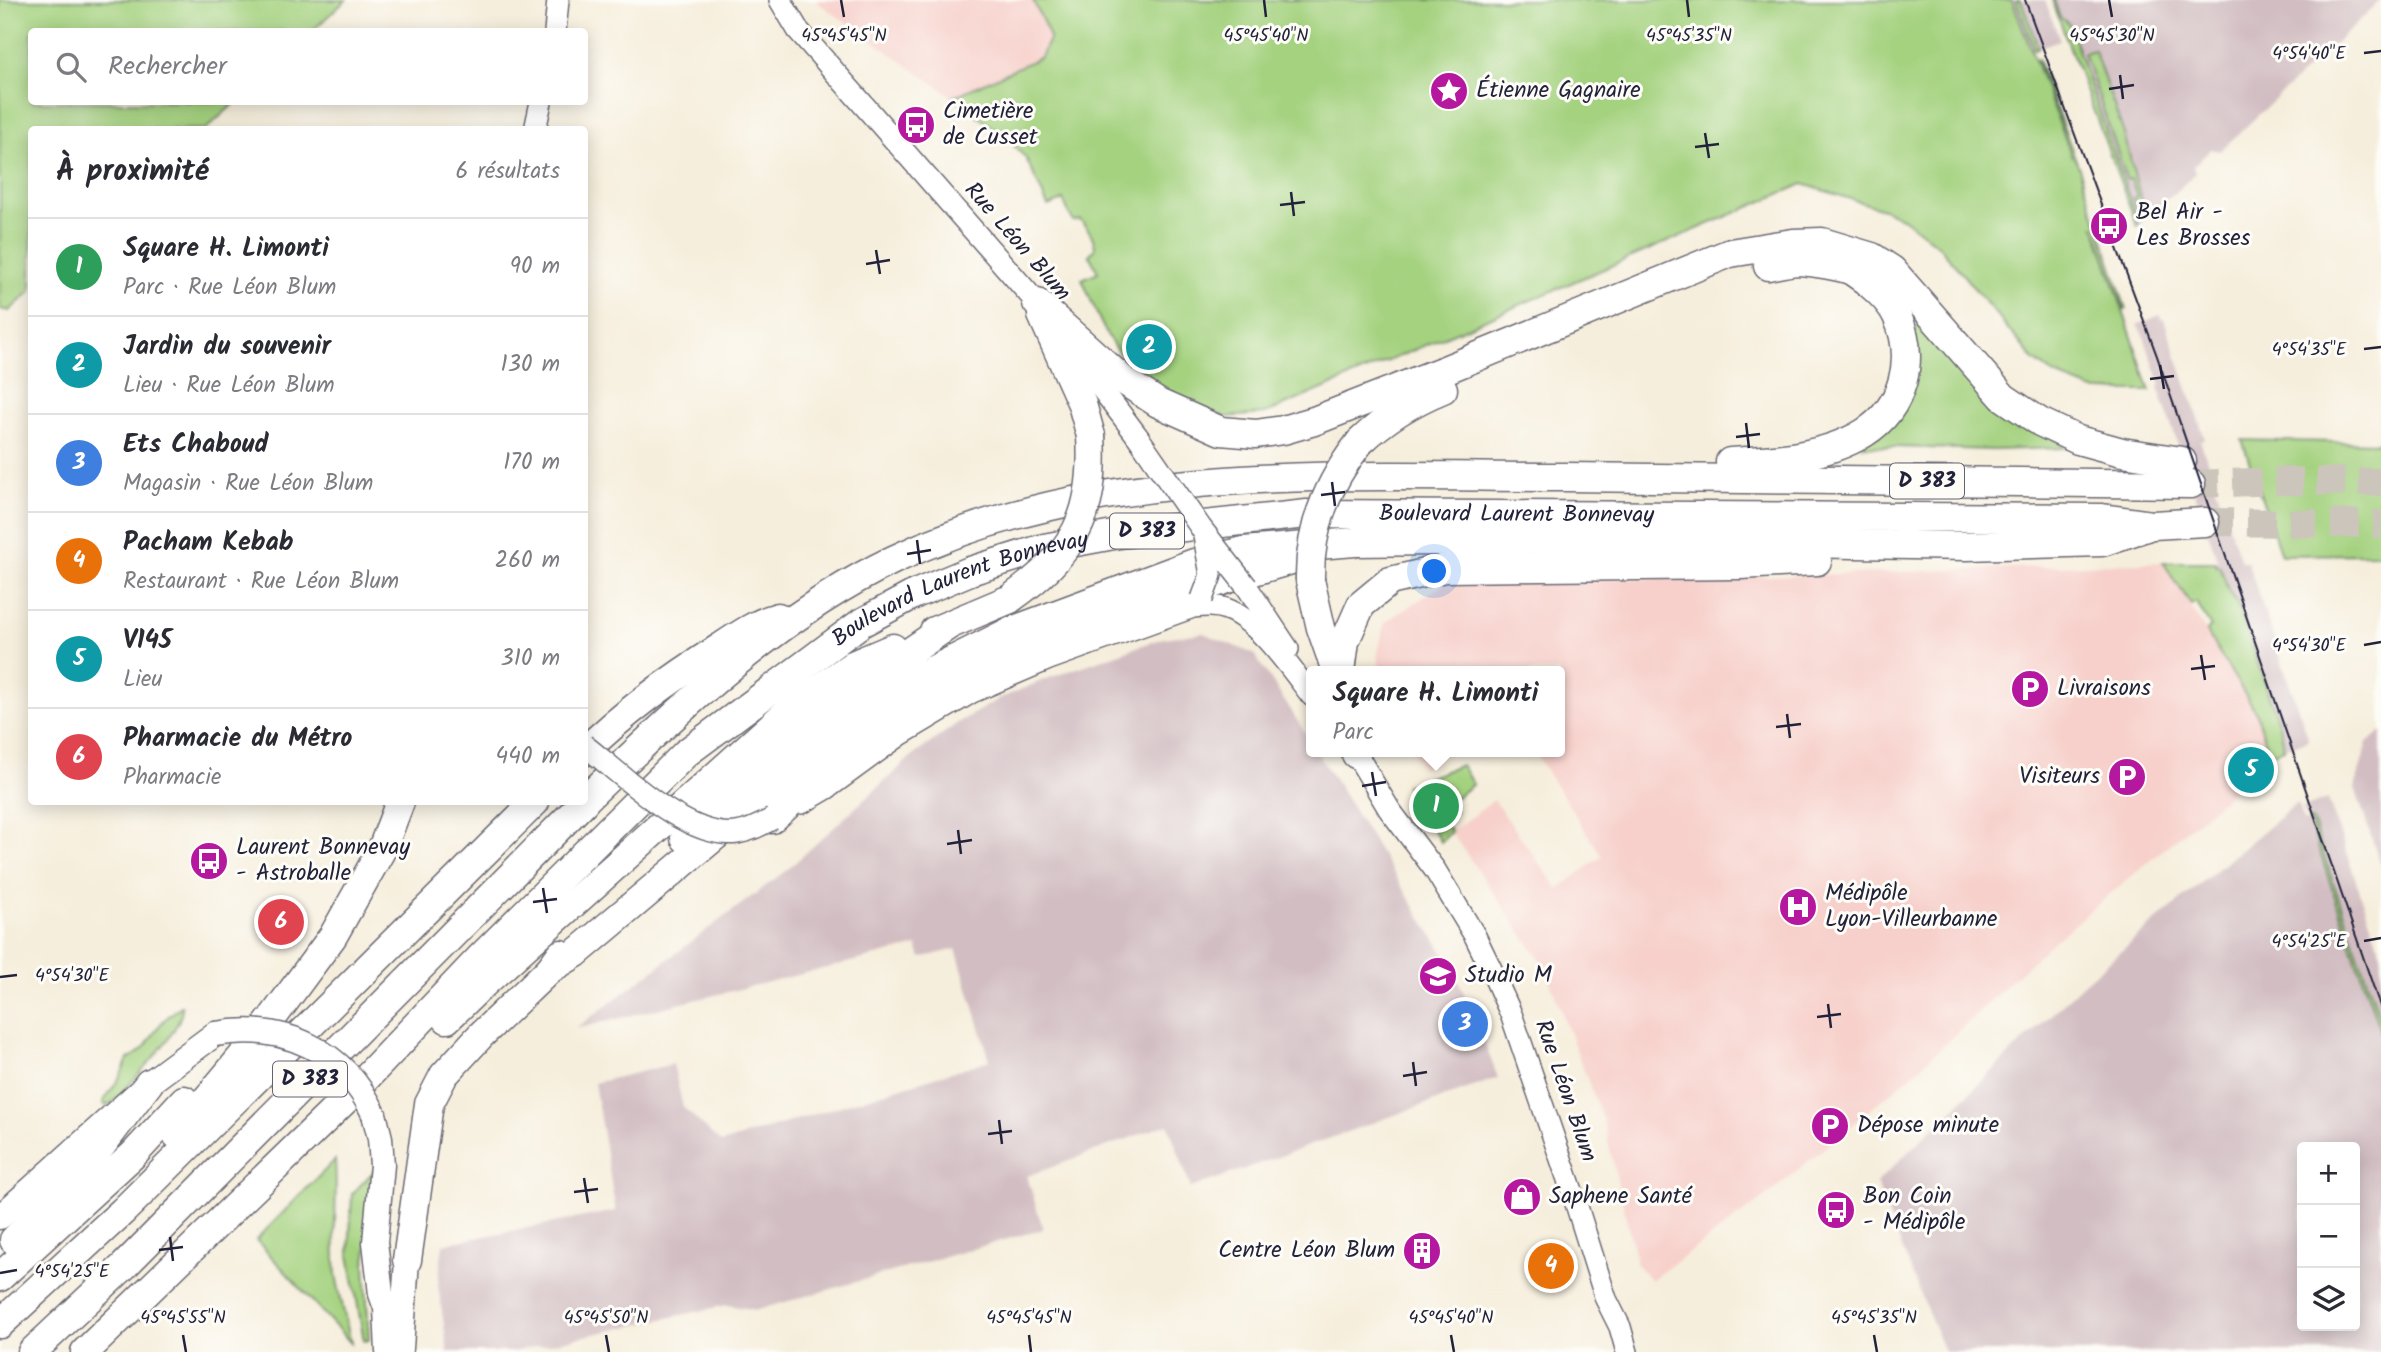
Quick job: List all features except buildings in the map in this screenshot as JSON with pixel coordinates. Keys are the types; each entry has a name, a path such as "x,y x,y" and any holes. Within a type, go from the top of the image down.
{"highway":[{"name":"Boulevard Laurent Bonnevay","path":"588,797 676,715 804,610 894,559 955,534 1028,511 1112,493 1205,482 1299,477 1664,478 2187,473 2078,440 2040,422 2003,397 1892,271 1872,257 1822,242 1793,243 1730,253 1338,411 1283,430 1256,434 1221,431 1158,402 1123,380 1037,303"},
{"path":"1337,666 1321,628 1310,580 1312,544 1320,509 1330,484 1360,442 1379,424 1425,397 1736,271 1798,261 1850,270 1882,296 1896,314 1904,336 1907,365 1900,393 1865,432 1839,445 1812,453 1754,461 1706,463 1664,478"},
{"path":"345,1100 386,1080 480,987 795,705 853,665 1010,599 1036,580 1060,557 1079,529 1088,500 1093,468 1091,436 1082,404 1037,303"},
{"name":"Boulevard Laurent Bonnevay","path":"85,1352 345,1100 482,956 686,753 861,623 915,594 971,571 1032,552 1119,534 1307,514 2102,518 2152,525 2205,522"},
{"path":"550,969 576,953 846,726 895,689 1009,632 1194,563 1243,551 1355,542 1586,539 1898,546 2102,542 2152,525"},
{"path":"772,819 862,738 909,706 964,676 1070,633 1200,587 1355,542"},
{"path":"1340,666 1345,642 1362,605 1390,581 1445,568 1740,565 1863,559 1898,546"},
{"path":"588,749 693,664 761,622 804,610"},
{"path":"407,1260 429,1104 444,1075 481,1035 550,969 567,946 818,715 949,625"},
{"path":"123,1211 137,1184 256,1040 333,936 382,849 399,805"},
{"path":"0,1324 123,1211 532,805"},
{"name":"Boulevard Laurent Bonnevay","path":"32,1352 124,1266 580,805"},
{"path":"0,1276 134,1154 244,1035 274,1013"},
{"path":"0,1252 80,1174 149,1083"}],"main road":[{"path":"555,28 558,0"},
{"name":"Rue Léon Blum","path":"780,0 798,30 1037,303 1247,587 1306,677"},
{"path":"536,126 540,105"},
{"path":"547,126 549,105"},
{"name":"Rue Léon Blum","path":"1198,603 1212,575 1201,527"},
{"path":"588,748 663,807 702,829 738,833 758,827 826,789 900,736 972,692 1049,659 1198,603 1228,610 1251,624 1306,689"},
{"name":"Rue Léon Blum","path":"1359,757 1389,809 1435,870 1490,967 1511,1014 1606,1299 1620,1327 1627,1352"},
{"path":"0,1217 149,1083 215,1034 254,1031 292,1038 310,1045 342,1067 365,1096 374,1114 380,1138 382,1165 374,1242 381,1294 386,1308 388,1352"},
{"path":"401,1352 407,1260"}],"shaded area":[{"path":"814,0 1033,0 1050,37 1041,57 953,97"},
{"path":"2012,0 2045,0 2060,40 2031,50"},
{"path":"2054,0 2381,0 2220,151 2211,149 2193,166 2195,174 2139,225 2069,24 2060,17"},
{"path":"2160,315 2162,320 2164,319 2205,439 2200,440 2241,561 2247,561 2309,740 2269,754 2257,714 2206,631 2211,627 2196,602 2191,605 2163,562 2218,561 2158,387 2161,385 2143,334 2137,325"},
{"name":"Médipôle Lyon-Villeurbanne","path":"2163,562 2257,714 2271,759 2046,948 1912,1075 1763,1199 1651,1280 1637,1265 1603,1120 1543,964 1451,832 1494,800 1558,889 1602,856 1537,757 1565,757 1565,666 1380,666 1377,657 1385,622 1452,579 1658,579"},
{"path":"1203,633 1254,654 1306,734 1306,757 1320,757 1448,960 1471,1008 1498,1078 1191,1188 1168,1124 1027,1176 1043,1229 757,1310 727,1305 512,1352 448,1352 438,1285 443,1244 616,1211 594,1083 673,1064 683,1107 721,1143 990,1060 956,949 921,958 917,946 575,1029 787,870 910,758 959,722 1001,698 1046,679 1163,638"},
{"path":"2381,732 2381,866 2355,788 2367,743"},
{"path":"1416,757 1441,757 1423,768"},
{"path":"2328,799 2381,953 2381,1352 1944,1352 1876,1183 2083,984 2164,914 2297,803 2304,822 2308,820 2302,808"}],"green space":[{"path":"0,0 346,0 315,28 28,28 28,105 233,105 209,126 28,126 28,294 9,311 0,309"},
{"path":"1033,0 2012,0 2072,157 2038,59 2079,168 2126,309 2124,310 2094,225 2150,391 2096,391 2055,375 2034,360 1939,246 1904,219 1886,210 1803,184 1264,414 1226,417 1220,415 1157,385 1125,361 1106,332 1082,279 1098,272 1089,255 1095,249 1088,230 1080,220 1073,221 1063,200 1048,206 1026,158 1004,136 953,97 1041,57 1050,37"},
{"path":"2016,0 2021,0 2038,48 2034,49"},
{"path":"2052,0 2060,17 2069,24 2139,225 2137,226"},
{"path":"2094,50 2124,134 2145,216 2141,219 2133,198 2137,197 2131,179 2127,180 2084,53"},
{"path":"1918,325 1924,325 2065,448 1993,450 1862,446"},
{"path":"2242,440 2381,443 2381,554 2281,555"},
{"path":"2163,562 2216,562 2216,566 2220,566 2228,590 2236,601 2281,731 2284,749 2269,754 2257,714 2206,631 2211,627 2196,602 2191,605"},
{"path":"1461,765 1473,784 1450,802 1456,811 1443,821 1451,832 1441,842 1406,786"},
{"path":"2309,820 2312,820 2381,1022 2381,1034"},
{"path":"181,1006 180,1017 165,1042 131,1083 106,1106 103,1102 120,1077 128,1059 143,1048 161,1023"},
{"path":"335,1160 336,1274 351,1343 256,1240"},
{"path":"378,1167 365,1264 369,1340 364,1341 349,1255 352,1194"}],"tunnel":[{"path":"2191,484 2381,482"},
{"path":"2205,522 2381,524"}],"tram line":[{"path":"2025,0 2157,356 2381,1009"}],"place":[{"name":"Étienne Gagnaire","path":"1449,91"},
{"name":"Cimetière de Cusset","path":"916,125"},
{"name":"Bel Air - Les Brosses","path":"2109,226"},
{"name":"Jardin du souvenir","path":"1149,347"},
{"name":"Livraisons","path":"2030,689"},
{"name":"V145","path":"2251,770"},
{"name":"Visiteurs","path":"2127,777"},
{"name":"Square H. Limonti","path":"1436,806"},
{"name":"Laurent Bonnevay - Astroballe","path":"209,861"},
{"name":"Médipôle Lyon-Villeurbanne","path":"1798,907"},
{"name":"Pharmacie du Métro","path":"281,922"},
{"name":"Studio M","path":"1438,976"},
{"name":"Ets Chaboud","path":"1465,1024"},
{"name":"Dépose minute","path":"1830,1126"},
{"name":"Saphene Santé","path":"1522,1197"},
{"name":"Bon Coin - Médipôle","path":"1836,1210"},
{"name":"Centre Léon Blum","path":"1422,1251"},
{"name":"Pacham Kebab","path":"1551,1266"}]}
